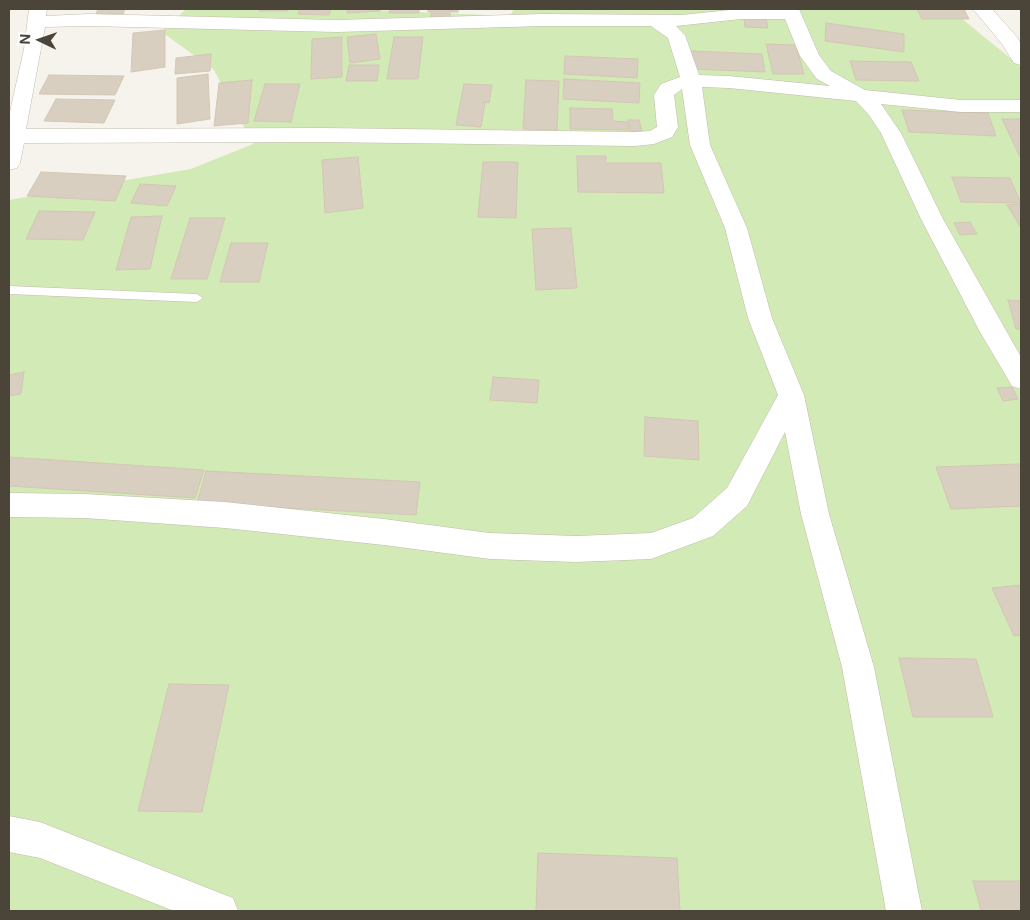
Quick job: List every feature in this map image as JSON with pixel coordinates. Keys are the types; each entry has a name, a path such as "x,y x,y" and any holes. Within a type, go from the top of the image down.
{"street":[{"path":"982,9 1010,41 1021,59"},
{"path":"9,163 15,136 25,52 37,15 88,20 337,26 543,20 682,21 741,14 791,12 810,56 824,75 863,97 876,111 891,133 932,219 989,325 1021,379"},
{"path":"654,20 676,35 691,81 700,145 736,228 760,318 791,395 815,514 858,667 904,911"},
{"path":"15,136 322,135 635,139 654,137 665,132 668,127 664,95 668,88 678,83 691,81 729,82 961,106 1021,106"},
{"path":"9,505 85,506 225,516 384,532 490,546 576,549 652,546 704,527 737,497 791,395"},
{"path":"9,834 40,840 220,911"}],"lane":[{"path":"9,290 197,298"}],"green space":[{"path":"186,9 345,9 510,16 514,9 950,9 1021,67 1021,911 9,911 9,200 191,169 253,144 214,70 162,32"}],"building":[{"path":"98,9 125,9 123,14 96,14"},
{"path":"260,9 288,9 287,11 259,11"},
{"path":"300,9 331,9 329,15 298,14"},
{"path":"347,9 380,9 380,11 347,13"},
{"path":"390,9 419,9 419,13 389,13"},
{"path":"428,9 458,9 458,12 428,12"},
{"path":"917,9 964,9 969,19 922,19"},
{"path":"431,13 450,13 450,18 431,19"},
{"path":"744,17 766,18 768,28 745,27"},
{"path":"826,23 904,34 904,52 825,41"},
{"path":"165,30 165,67 131,72 133,33"},
{"path":"376,34 380,59 350,63 347,37"},
{"path":"342,37 342,77 311,79 312,39"},
{"path":"394,37 423,37 418,79 387,79"},
{"path":"766,44 796,45 804,74 773,74"},
{"path":"691,51 762,54 765,72 692,69"},
{"path":"211,54 210,71 175,74 176,58"},
{"path":"565,56 638,59 637,78 564,74"},
{"path":"850,61 911,62 919,81 856,80"},
{"path":"349,65 379,65 377,81 346,81"},
{"path":"208,74 210,119 177,124 177,78"},
{"path":"49,75 124,76 115,95 39,94"},
{"path":"564,79 640,83 639,103 563,99"},
{"path":"252,80 248,123 214,126 219,83"},
{"path":"526,80 559,81 557,130 523,129"},
{"path":"265,84 300,84 291,122 254,121"},
{"path":"464,84 492,85 489,103 485,102 481,127 456,125"},
{"path":"56,99 115,100 104,123 44,121"},
{"path":"570,108 612,109 613,121 628,122 629,130 570,129"},
{"path":"902,110 988,113 996,136 909,132"},
{"path":"1002,119 1021,119 1021,159"},
{"path":"628,120 639,120 642,131 631,132"},
{"path":"577,156 606,156 606,163 661,163 664,193 578,192"},
{"path":"358,157 363,208 325,213 322,160"},
{"path":"483,162 518,162 516,218 478,217"},
{"path":"41,172 126,176 115,201 27,196"},
{"path":"952,177 1010,178 1021,203 961,202"},
{"path":"140,184 176,186 167,206 131,203"},
{"path":"1021,204 1021,228 1007,205"},
{"path":"39,211 95,212 83,240 26,239"},
{"path":"162,216 150,269 116,270 131,217"},
{"path":"190,218 225,218 207,279 171,279"},
{"path":"970,222 977,234 960,235 954,223"},
{"path":"571,228 577,288 536,290 532,229"},
{"path":"231,243 268,243 259,282 220,282"},
{"path":"1008,300 1021,301 1021,329 1016,329"},
{"path":"24,372 21,394 9,396 9,375"},
{"path":"493,377 539,380 537,403 490,400"},
{"path":"1012,387 1018,399 1003,401 997,388"},
{"path":"645,417 698,421 699,460 644,456"},
{"path":"9,457 204,470 195,498 9,486"},
{"path":"1021,464 1021,506 951,509 936,467"},
{"path":"206,471 420,482 416,515 197,503"},
{"path":"1021,585 1021,635 1014,636 992,588"},
{"path":"899,658 976,659 993,717 913,717"},
{"path":"169,684 229,685 202,812 138,811"},
{"path":"538,853 677,858 680,911 536,911"},
{"path":"973,881 1021,881 1021,911 981,911"}]}
